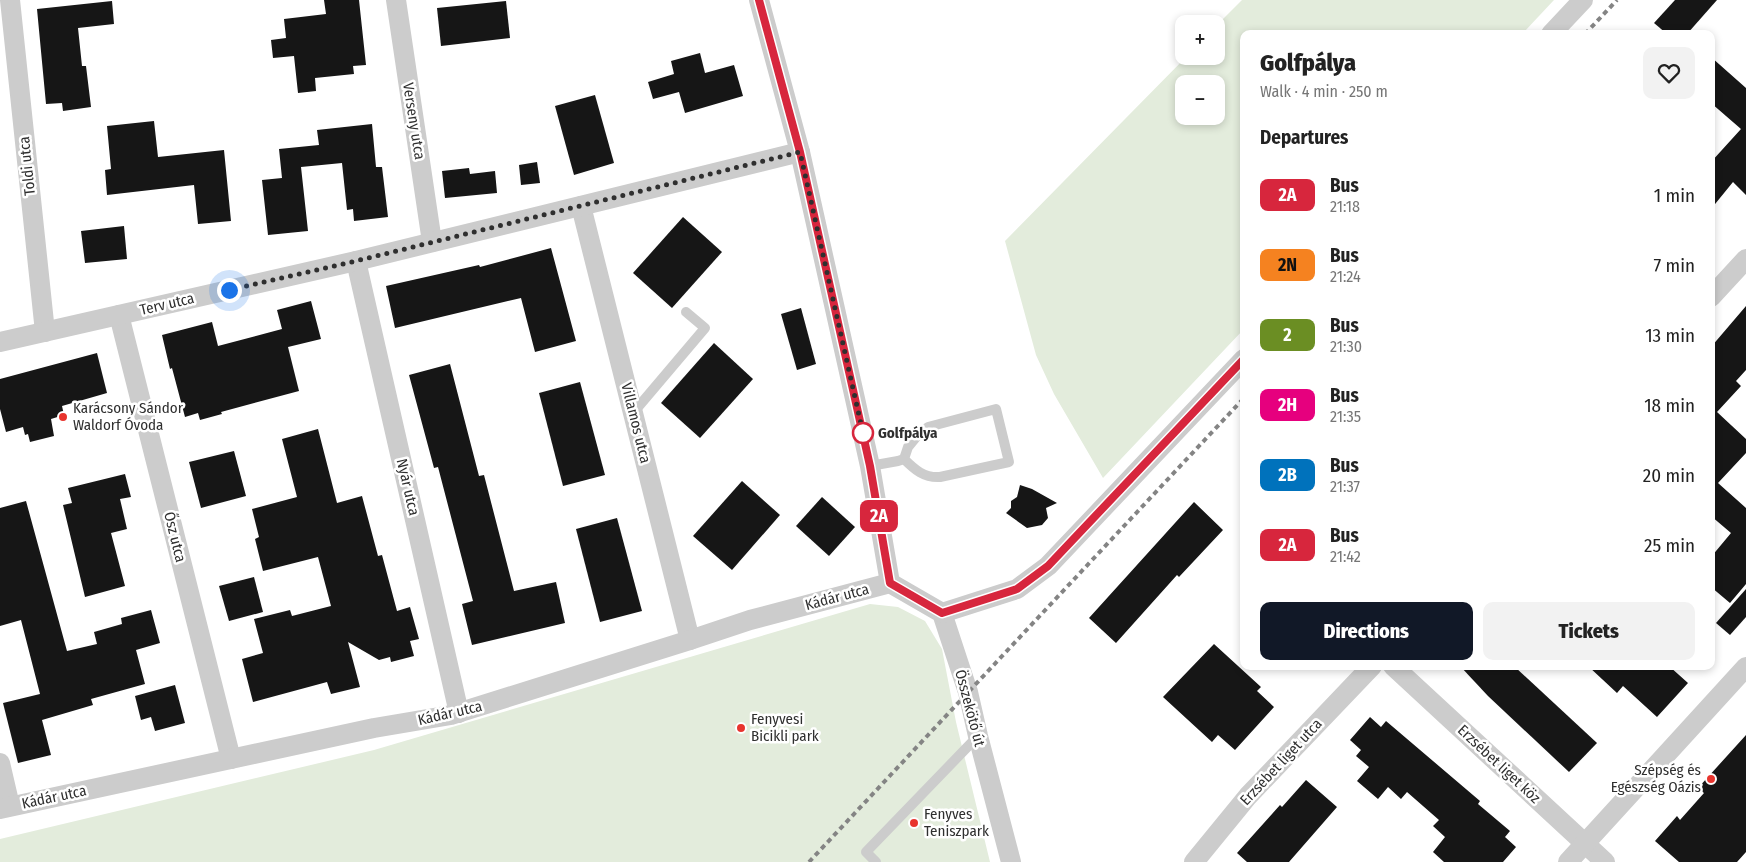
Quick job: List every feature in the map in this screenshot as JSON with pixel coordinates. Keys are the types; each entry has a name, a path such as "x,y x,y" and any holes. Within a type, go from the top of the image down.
{"street":[{"name":"Toldi utca","path":"10,0 45,332"},
{"name":"Verseny utca","path":"396,0 432,242"},
{"path":"759,0 800,152 870,466 890,583 942,613 1017,589 1048,566 1240,363"},
{"path":"1555,30 1583,0"},
{"name":"Terv utca","path":"0,342 356,261 800,152"},
{"name":"Villamos utca","path":"581,206 690,640"},
{"path":"1715,293 1746,259"},
{"name":"Nyár utca","path":"356,261 459,713"},
{"name":"Ősz utca","path":"119,315 231,759"},
{"name":"Kádár utca","path":"5,807 374,728 459,713 750,620 890,583"},
{"name":"Összekötő út","path":"942,613 968,692 1011,862"},
{"path":"1568,862 1746,667"},
{"name":"Erzsébet liget utca","path":"1194,862 1248,796 1368,670"},
{"name":"Erzsébet liget köz","path":"1397,670 1605,862"},
{"path":"0,763 5,807"}],"lane":[{"path":"633,414 705,328 686,312"},
{"path":"870,466 898,462 904,459 908,447 928,427 996,409 1009,462 929,478 914,469 904,459"},
{"path":"876,862 866,852 978,736"}],"green space":[{"path":"1242,0 1554,0 1526,30 1240,30 1240,333 1103,478 1054,394 1036,355 1005,241 1178,65 1225,65 1225,17"},
{"path":"870,604 898,607 925,621 942,649 956,722 990,862 0,862 0,839 374,750"}],"building":[{"path":"324,0 359,0 366,65 353,66 354,74 315,78 316,91 298,93 294,56 273,58 271,40 286,38 284,19 326,14"},
{"path":"1675,0 1717,0 1691,30 1662,30 1654,23"},
{"path":"112,1 114,24 78,28 82,66 86,66 91,107 63,111 62,103 46,104 37,9"},
{"path":"506,1 510,38 441,46 437,8"},
{"path":"700,53 705,73 734,65 743,96 685,113 679,92 653,99 648,82 674,74 671,61"},
{"path":"1715,61 1746,88 1746,195 1733,182 1715,204 1715,158 1741,129 1715,106"},
{"path":"595,95 614,163 574,175 555,106"},
{"path":"154,121 158,157 224,150 231,221 198,224 194,185 107,195 105,170 111,169 107,126"},
{"path":"372,124 376,167 382,167 388,217 354,221 353,209 347,210 342,163 301,167 308,231 268,235 262,180 282,178 279,149 319,145 317,130"},
{"path":"537,162 540,183 521,185 519,165"},
{"path":"469,168 470,174 495,171 497,193 445,198 442,171"},
{"path":"683,217 722,252 672,308 633,273"},
{"path":"124,226 127,259 85,263 81,231"},
{"path":"551,248 576,341 535,352 521,298 395,328 386,286 479,265 480,267"},
{"path":"311,301 321,339 288,347 299,391 221,412 222,414 200,420 198,413 185,417 162,335 212,322 218,346 282,329 277,310"},
{"path":"1746,306 1746,370 1736,381 1741,386 1717,412 1746,439 1746,453 1718,483 1746,508 1746,584 1730,603 1715,590 1715,552 1731,533 1715,519 1715,342"},
{"path":"801,308 816,364 797,370 781,314"},
{"path":"714,343 753,379 700,438 661,403"},
{"path":"97,353 107,393 62,406 64,415 51,419 54,436 30,442 28,434 25,435 23,427 6,432 0,409 0,379"},
{"path":"450,364 479,476 484,475 514,591 556,582 565,623 472,645 462,604 473,601 438,467 434,468 409,375"},
{"path":"580,382 605,475 563,486 539,393"},
{"path":"318,429 337,503 362,496 378,556 382,555 397,611 410,607 419,639 410,641 414,656 391,662 390,657 379,660 348,642 360,687 331,694 327,682 253,702 242,659 263,653 254,619 290,610 292,616 331,606 318,557 263,571 255,539 259,537 252,509 297,497 282,439"},
{"path":"234,451 246,496 201,508 189,462"},
{"path":"125,474 131,497 120,499 127,529 111,533 125,586 85,597 63,505 72,503 68,488"},
{"path":"742,481 780,515 732,570 693,536"},
{"path":"1020,485 1032,489 1057,503 1046,508 1048,518 1042,525 1027,528 1006,513 1011,508 1011,501 1017,497"},
{"path":"822,497 855,527 829,556 796,526"},
{"path":"26,501 67,651 97,644 94,632 122,624 121,618 151,610 160,643 136,650 145,684 91,699 93,705 42,720 51,755 18,763 3,703 40,694 21,620 0,626 0,508"},
{"path":"1194,502 1223,530 1179,577 1177,575 1116,643 1089,618"},
{"path":"617,518 642,611 600,622 576,529"},
{"path":"254,577 263,612 229,621 219,586"},
{"path":"1746,589 1746,617 1730,635 1716,623"},
{"path":"1214,644 1240,668 1240,670 1242,670 1261,687 1257,691 1274,707 1235,750 1218,735 1212,742 1163,697"},
{"path":"1464,670 1518,670 1597,743 1569,772 1488,696"},
{"path":"1592,670 1673,670 1688,683 1657,717 1623,686 1617,693"},
{"path":"175,685 185,723 155,731 151,717 141,720 135,696"},
{"path":"1370,717 1381,727 1386,721 1480,801 1478,804 1510,831 1505,837 1516,847 1503,862 1444,862 1433,852 1445,837 1433,826 1439,820 1407,792 1401,799 1388,787 1378,799 1357,781 1369,767 1356,756 1361,750 1350,740"},
{"path":"1746,735 1746,852 1737,862 1679,862 1655,841 1677,816 1680,820 1704,793 1698,788"},
{"path":"1306,780 1337,807 1289,862 1247,862 1237,853 1280,805 1282,807"}],"railway":[{"path":"1589,30 1617,0"},
{"path":"809,862 1240,402"}],"bus line":[{"name":"2A","path":"759,0 800,152 870,466 890,583 942,613 1017,589 1048,566 1240,363"}],"place":[{"name":"Karácsony Sándor Waldorf Óvoda","path":"63,417"},
{"name":"Golfpálya","path":"863,433"},
{"name":"Fenyvesi Bicikli park","path":"741,728"},
{"name":"Szépség és Egészség Oázis","path":"1711,779"},
{"name":"Fenyves Teniszpark","path":"914,823"}],"route":[{"path":"229,290 356,261 800,152 863,433"}]}
